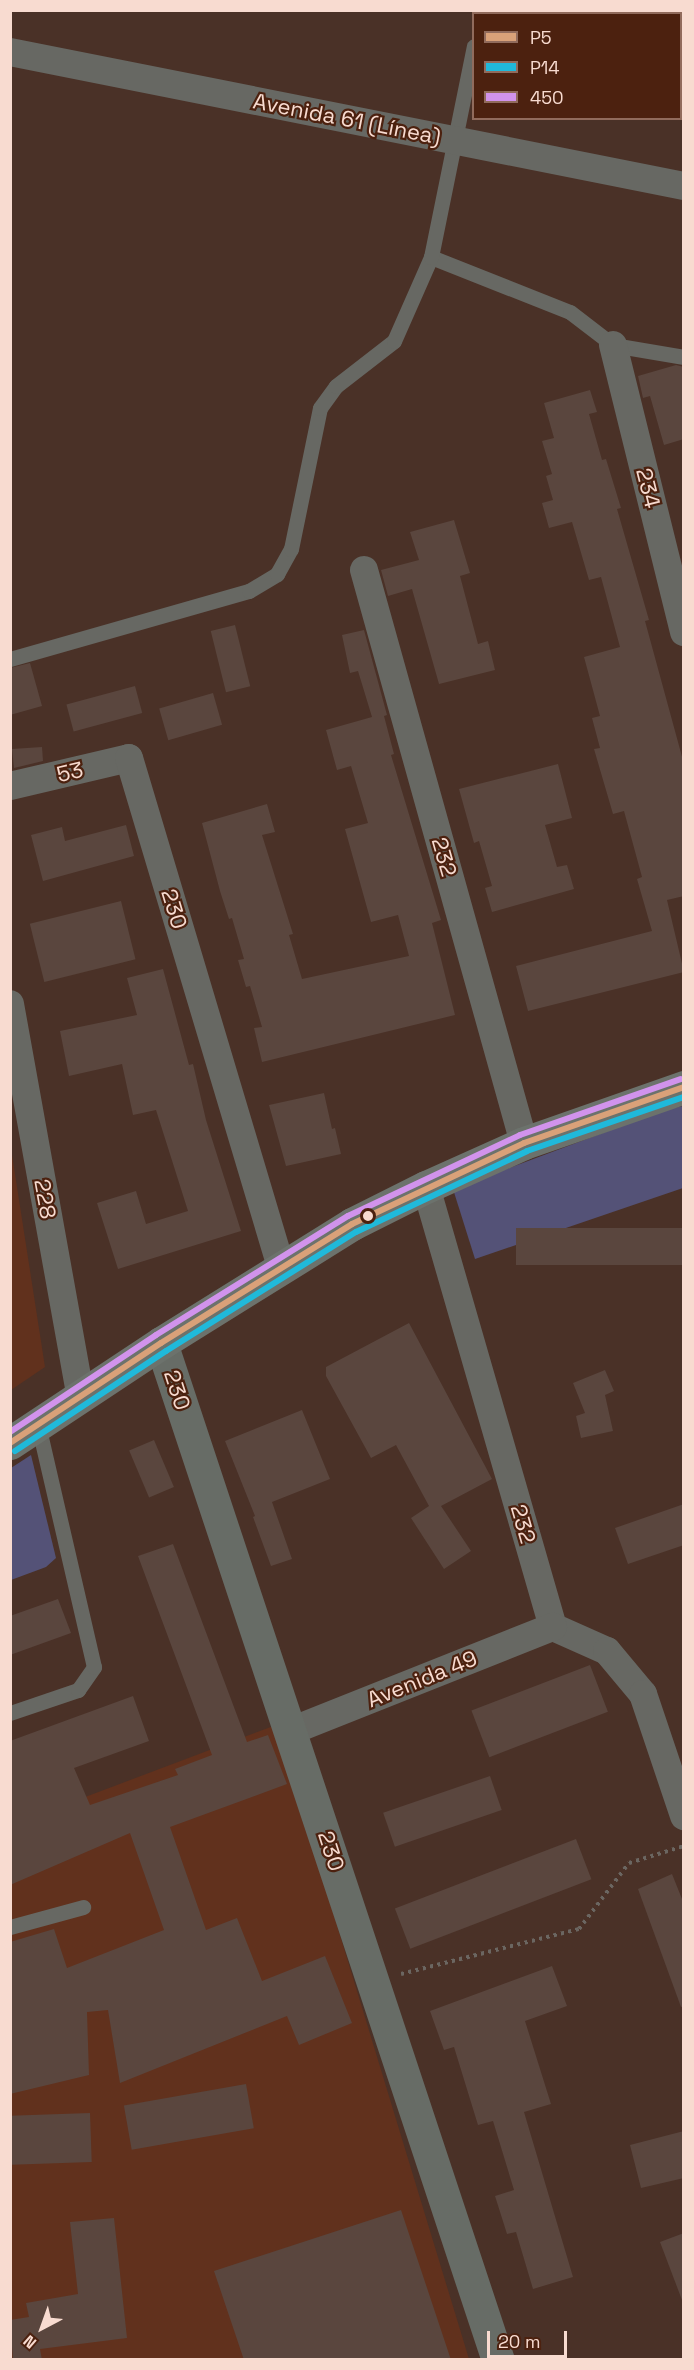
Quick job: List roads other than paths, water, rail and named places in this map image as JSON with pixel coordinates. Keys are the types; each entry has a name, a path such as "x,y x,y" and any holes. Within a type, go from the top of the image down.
{"main road":[{"path":"10,1443 161,1343 352,1224 426,1186 524,1143 684,1088"}],"street":[{"name":"Avenida 61 (Línea)","path":"10,52 684,186"},
{"name":"234","path":"613,345 684,632"},
{"name":"232","path":"364,570 524,1143"},
{"name":"53","path":"10,786 129,758"},
{"name":"230","path":"129,758 282,1267"},
{"name":"228","path":"10,1004 80,1395"},
{"name":"232","path":"426,1186 553,1627"},
{"name":"230","path":"161,1343 498,2360"},
{"name":"Avenida 49","path":"291,1731 553,1627"},
{"path":"553,1627 608,1651 643,1694 684,1816"}],"lane":[{"path":"10,659 249,591 277,574 291,549 320,408 336,386 394,341 431,257 472,56"},
{"path":"431,257 570,312 613,345 684,357"},
{"path":"10,1713 78,1690 94,1667 38,1425"},
{"path":"10,1927 83,1907"}]}
